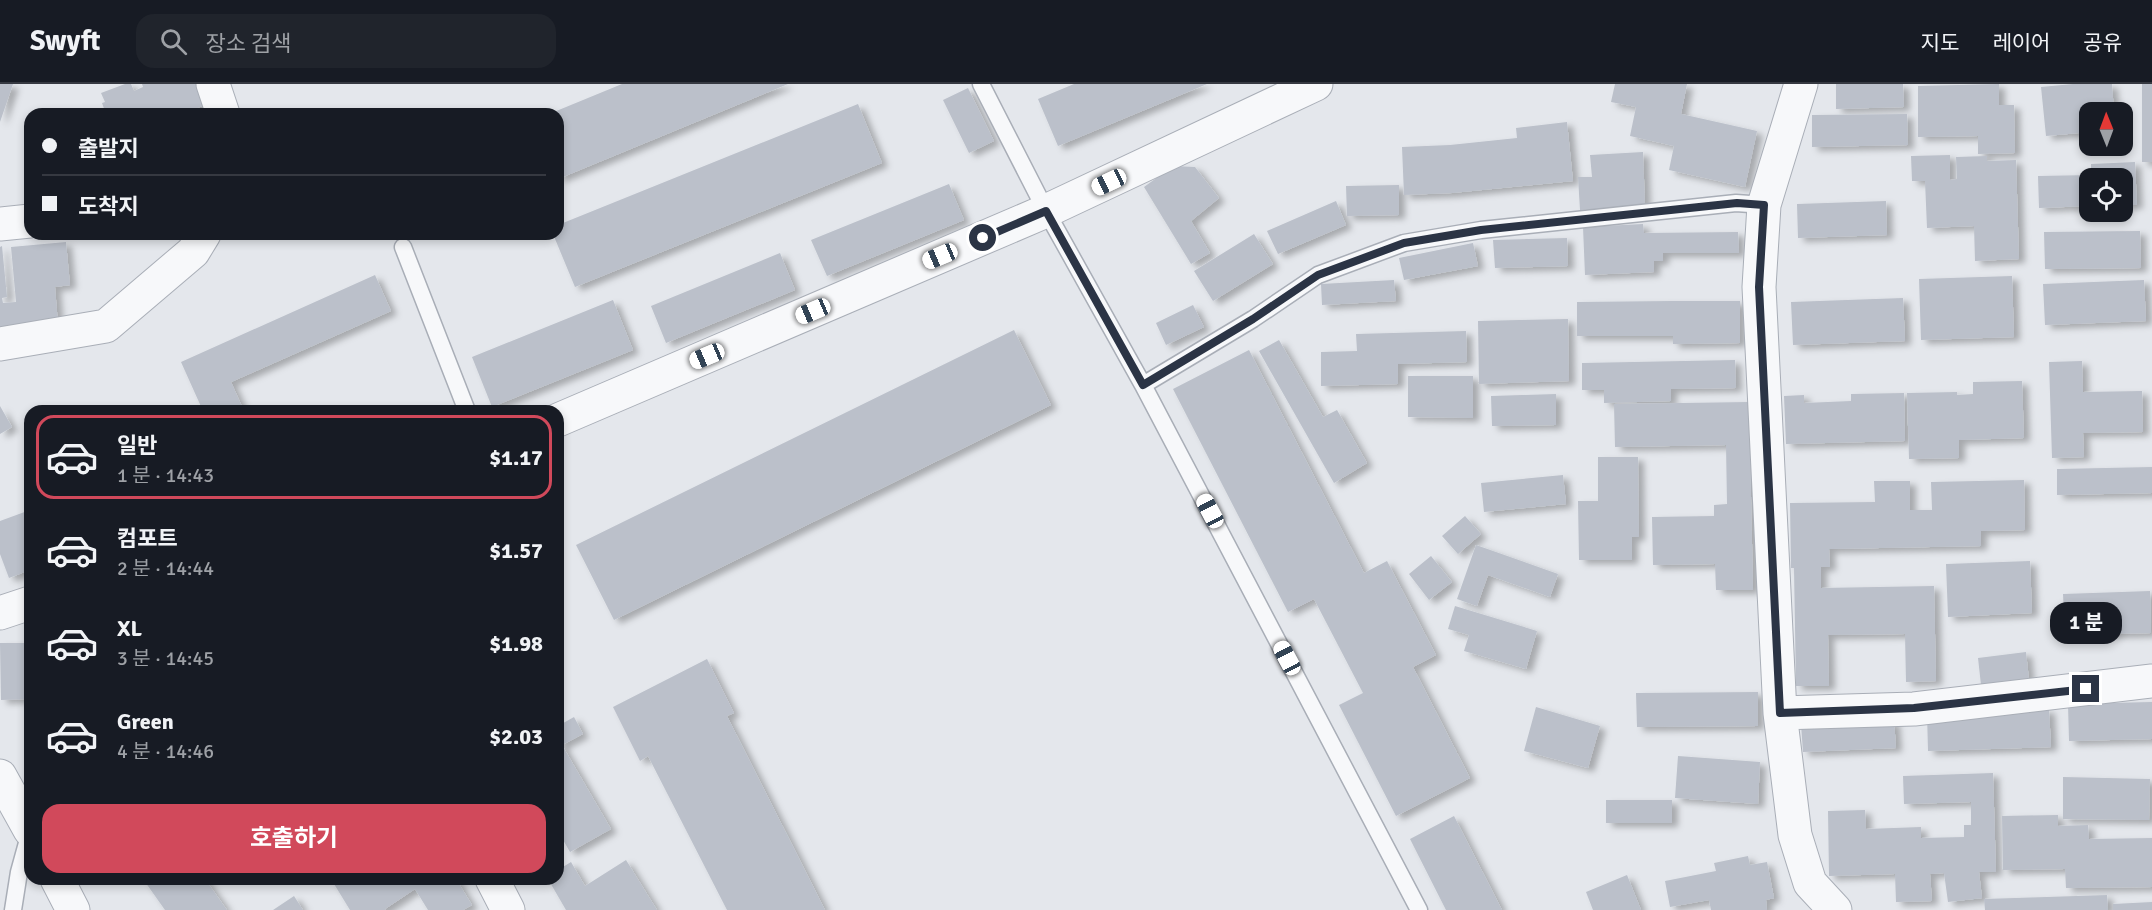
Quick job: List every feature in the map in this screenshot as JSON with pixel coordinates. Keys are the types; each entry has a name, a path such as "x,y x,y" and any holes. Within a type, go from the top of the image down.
{"street":[{"path":"213,84 221,108"},
{"path":"564,417 1046,211 1316,84"},
{"path":"1801,84 1764,205 1759,287 1780,713 1795,835 1810,883 1835,910"},
{"path":"0,225 24,222"},
{"path":"0,344 106,326 193,252 200,240"},
{"path":"0,613 24,605"},
{"path":"1780,713 1914,708 2152,681"},
{"path":"0,776 24,820"},
{"path":"60,885 73,910"},
{"path":"495,885 508,910"}],"lane":[{"path":"981,84 1046,211 1143,385 1419,910"},
{"path":"1143,385 1253,319 1318,275 1404,243 1481,230 1737,203 1764,205"},
{"path":"403,247 465,405"},
{"path":"13,910 24,853"}],"building":[{"path":"0,84 13,84 0,122"},
{"path":"125,84 131,84 134,91 143,87 142,84 201,84 208,104 197,108 104,108 102,103 105,102 101,93"},
{"path":"622,84 788,84 564,177 564,108"},
{"path":"1074,84 1207,84 1058,146 1038,99"},
{"path":"1615,84 1687,84 1681,114 1757,131 1745,187 1669,170 1674,146 1630,136 1636,107 1611,102"},
{"path":"1836,84 1903,84 1904,107 1836,109"},
{"path":"1999,84 1999,105 2014,105 2015,153 1978,154 1978,136 1918,137 1918,86"},
{"path":"2112,84 2113,102 2079,102 2079,133 2046,136 2041,87"},
{"path":"2142,84 2152,84 2152,162 2142,162"},
{"path":"968,88 994,141 969,153 943,100"},
{"path":"858,104 882,163 575,287 555,240 564,240 564,223"},
{"path":"1907,114 1908,145 1812,147 1812,115"},
{"path":"1567,122 1573,181 1452,193 1404,195 1402,147 1517,138 1516,128"},
{"path":"1643,152 1645,206 1580,210 1578,177 1592,177 1590,155"},
{"path":"1950,155 1950,180 1957,179 1956,157 1987,156 1987,161 2016,160 2019,259 1975,261 1974,226 1927,228 1925,181 1912,181 1911,156"},
{"path":"2135,162 2137,205 2133,205 2133,168 2091,168 2091,164"},
{"path":"1173,166 1195,167 1219,198 1191,221 1210,253 1191,264 1144,187"},
{"path":"2079,175 2079,206 2039,208 2038,176"},
{"path":"949,184 964,220 827,276 811,240"},
{"path":"1399,185 1399,215 1347,216 1346,186"},
{"path":"1336,201 1346,225 1278,254 1267,231"},
{"path":"1886,201 1887,235 1798,238 1797,204"},
{"path":"1643,224 1644,233 1738,232 1739,253 1663,253 1663,261 1654,261 1654,272 1585,275 1583,227"},
{"path":"2140,231 2141,268 2045,269 2044,232"},
{"path":"1254,234 1273,264 1213,301 1194,271"},
{"path":"1567,238 1568,266 1495,268 1493,240"},
{"path":"66,242 70,285 55,287 58,324 0,329 0,247 2,246 7,297 2,298 3,303 16,302 11,247"},
{"path":"1473,243 1478,266 1404,280 1399,258"},
{"path":"780,253 795,290 666,343 651,306"},
{"path":"375,275 391,311 231,382 241,405 200,405 181,362"},
{"path":"2012,276 2014,337 1921,340 1919,279"},
{"path":"1394,280 1396,301 1322,305 1321,284"},
{"path":"2144,280 2146,321 2045,325 2043,284"},
{"path":"1903,298 1905,341 1793,345 1791,302"},
{"path":"613,300 633,350 497,405 491,405 472,357"},
{"path":"1740,301 1740,343 1673,344 1673,336 1577,336 1577,302"},
{"path":"1193,305 1204,327 1166,345 1156,323"},
{"path":"1568,319 1569,381 1479,384 1478,321"},
{"path":"1014,330 1051,405 614,620 576,545"},
{"path":"1466,331 1467,362 1398,364 1398,384 1321,386 1321,352 1357,351 1356,334"},
{"path":"1279,340 1323,417 1337,410 1367,463 1334,483 1259,351"},
{"path":"1249,350 1364,573 1387,561 1436,655 1413,667 1470,778 1396,816 1339,705 1363,693 1314,599 1288,612 1173,389"},
{"path":"1735,360 1736,388 1671,389 1671,401 1604,403 1604,390 1582,390 1582,363"},
{"path":"2082,361 2083,392 2142,391 2143,432 2083,433 2084,457 2052,458 2049,362"},
{"path":"1408,376 1473,376 1473,418 1408,417"},
{"path":"2022,381 2024,438 1959,440 1959,458 1909,459 1907,393 1973,394 1973,382"},
{"path":"1904,393 1905,441 1786,444 1784,396 1804,395 1804,403 1851,401 1851,394"},
{"path":"1556,394 1556,425 1492,426 1491,396"},
{"path":"1749,402 1753,590 1716,590 1715,564 1653,565 1652,517 1714,516 1714,505 1727,504 1726,445 1615,447 1614,404"},
{"path":"0,406 12,427 0,434"},
{"path":"1598,457 1638,457 1639,537 1632,537 1632,560 1579,560 1578,501 1598,501"},
{"path":"2152,467 2152,493 2057,495 2057,469"},
{"path":"1563,475 1566,504 1484,512 1481,483"},
{"path":"2024,480 2025,530 1981,531 1981,546 1829,549 1830,567 1821,567 1821,588 1934,586 1936,681 1906,682 1905,634 1828,635 1829,686 1796,686 1794,568 1791,568 1790,503 1875,502 1874,481 1910,481 1910,510 1932,510 1931,482"},
{"path":"24,512 24,572 9,578 0,554 0,521"},
{"path":"1465,516 1481,534 1458,554 1442,536"},
{"path":"1476,545 1558,574 1550,597 1488,575 1477,606 1457,599"},
{"path":"1431,556 1452,582 1429,600 1409,574"},
{"path":"2030,561 2032,613 1948,617 1946,564"},
{"path":"2150,591 2151,633 2065,635 2063,594"},
{"path":"1455,606 1537,631 1526,669 1464,651 1469,635 1448,629"},
{"path":"0,643 24,643 24,699 1,700"},
{"path":"2026,652 2029,680 1981,685 1978,658"},
{"path":"707,659 734,713 727,716 825,910 727,910 648,756 640,761 613,707"},
{"path":"1758,692 1758,726 1637,727 1636,693"},
{"path":"2152,702 2152,739 2069,741 2068,704"},
{"path":"1536,707 1600,726 1588,768 1524,751"},
{"path":"2049,709 2051,747 1928,751 1927,713"},
{"path":"574,717 583,734 564,744 564,723"},
{"path":"1894,720 1896,748 1803,752 1801,724"},
{"path":"564,748 611,829 570,852 564,842"},
{"path":"1678,756 1760,762 1758,804 1675,798"},
{"path":"1993,773 1996,872 1979,872 1982,898 1948,902 1944,873 1930,874 1932,901 1896,902 1895,874 1829,876 1828,811 1865,810 1866,829 1921,827 1921,838 1964,837 1964,825 1971,825 1971,802 1904,804 1903,776"},
{"path":"2063,777 2150,779 2149,820 2063,819"},
{"path":"1606,800 1672,800 1672,823 1606,823"},
{"path":"2058,815 2058,826 2088,825 2089,839 2152,838 2152,887 2066,888 2065,869 2003,870 2002,816"},
{"path":"1454,816 1502,910 1446,910 1410,839"},
{"path":"1748,856 1750,865 1767,862 1774,898 1766,900 1767,910 1711,910 1709,900 1670,907 1665,881 1716,871 1714,863"},
{"path":"626,860 657,910 566,910 551,885 564,885 564,866 571,862 585,886"},
{"path":"1627,875 1641,910 1593,910 1586,892"},
{"path":"147,885 209,885 227,910 165,910"},
{"path":"335,885 460,885 472,905 463,910 428,910 415,889 386,910 350,910"},
{"path":"2107,895 2108,910 1985,910 1984,899"},
{"path":"294,896 303,910 273,910"},
{"path":"2152,902 2152,910 2113,910 2113,904"}],"route":[{"path":"983,238 1046,211 1143,385 1253,319 1318,275 1404,243 1481,230 1737,203 1764,205 1759,287 1780,713 1914,708 2086,689"}]}
